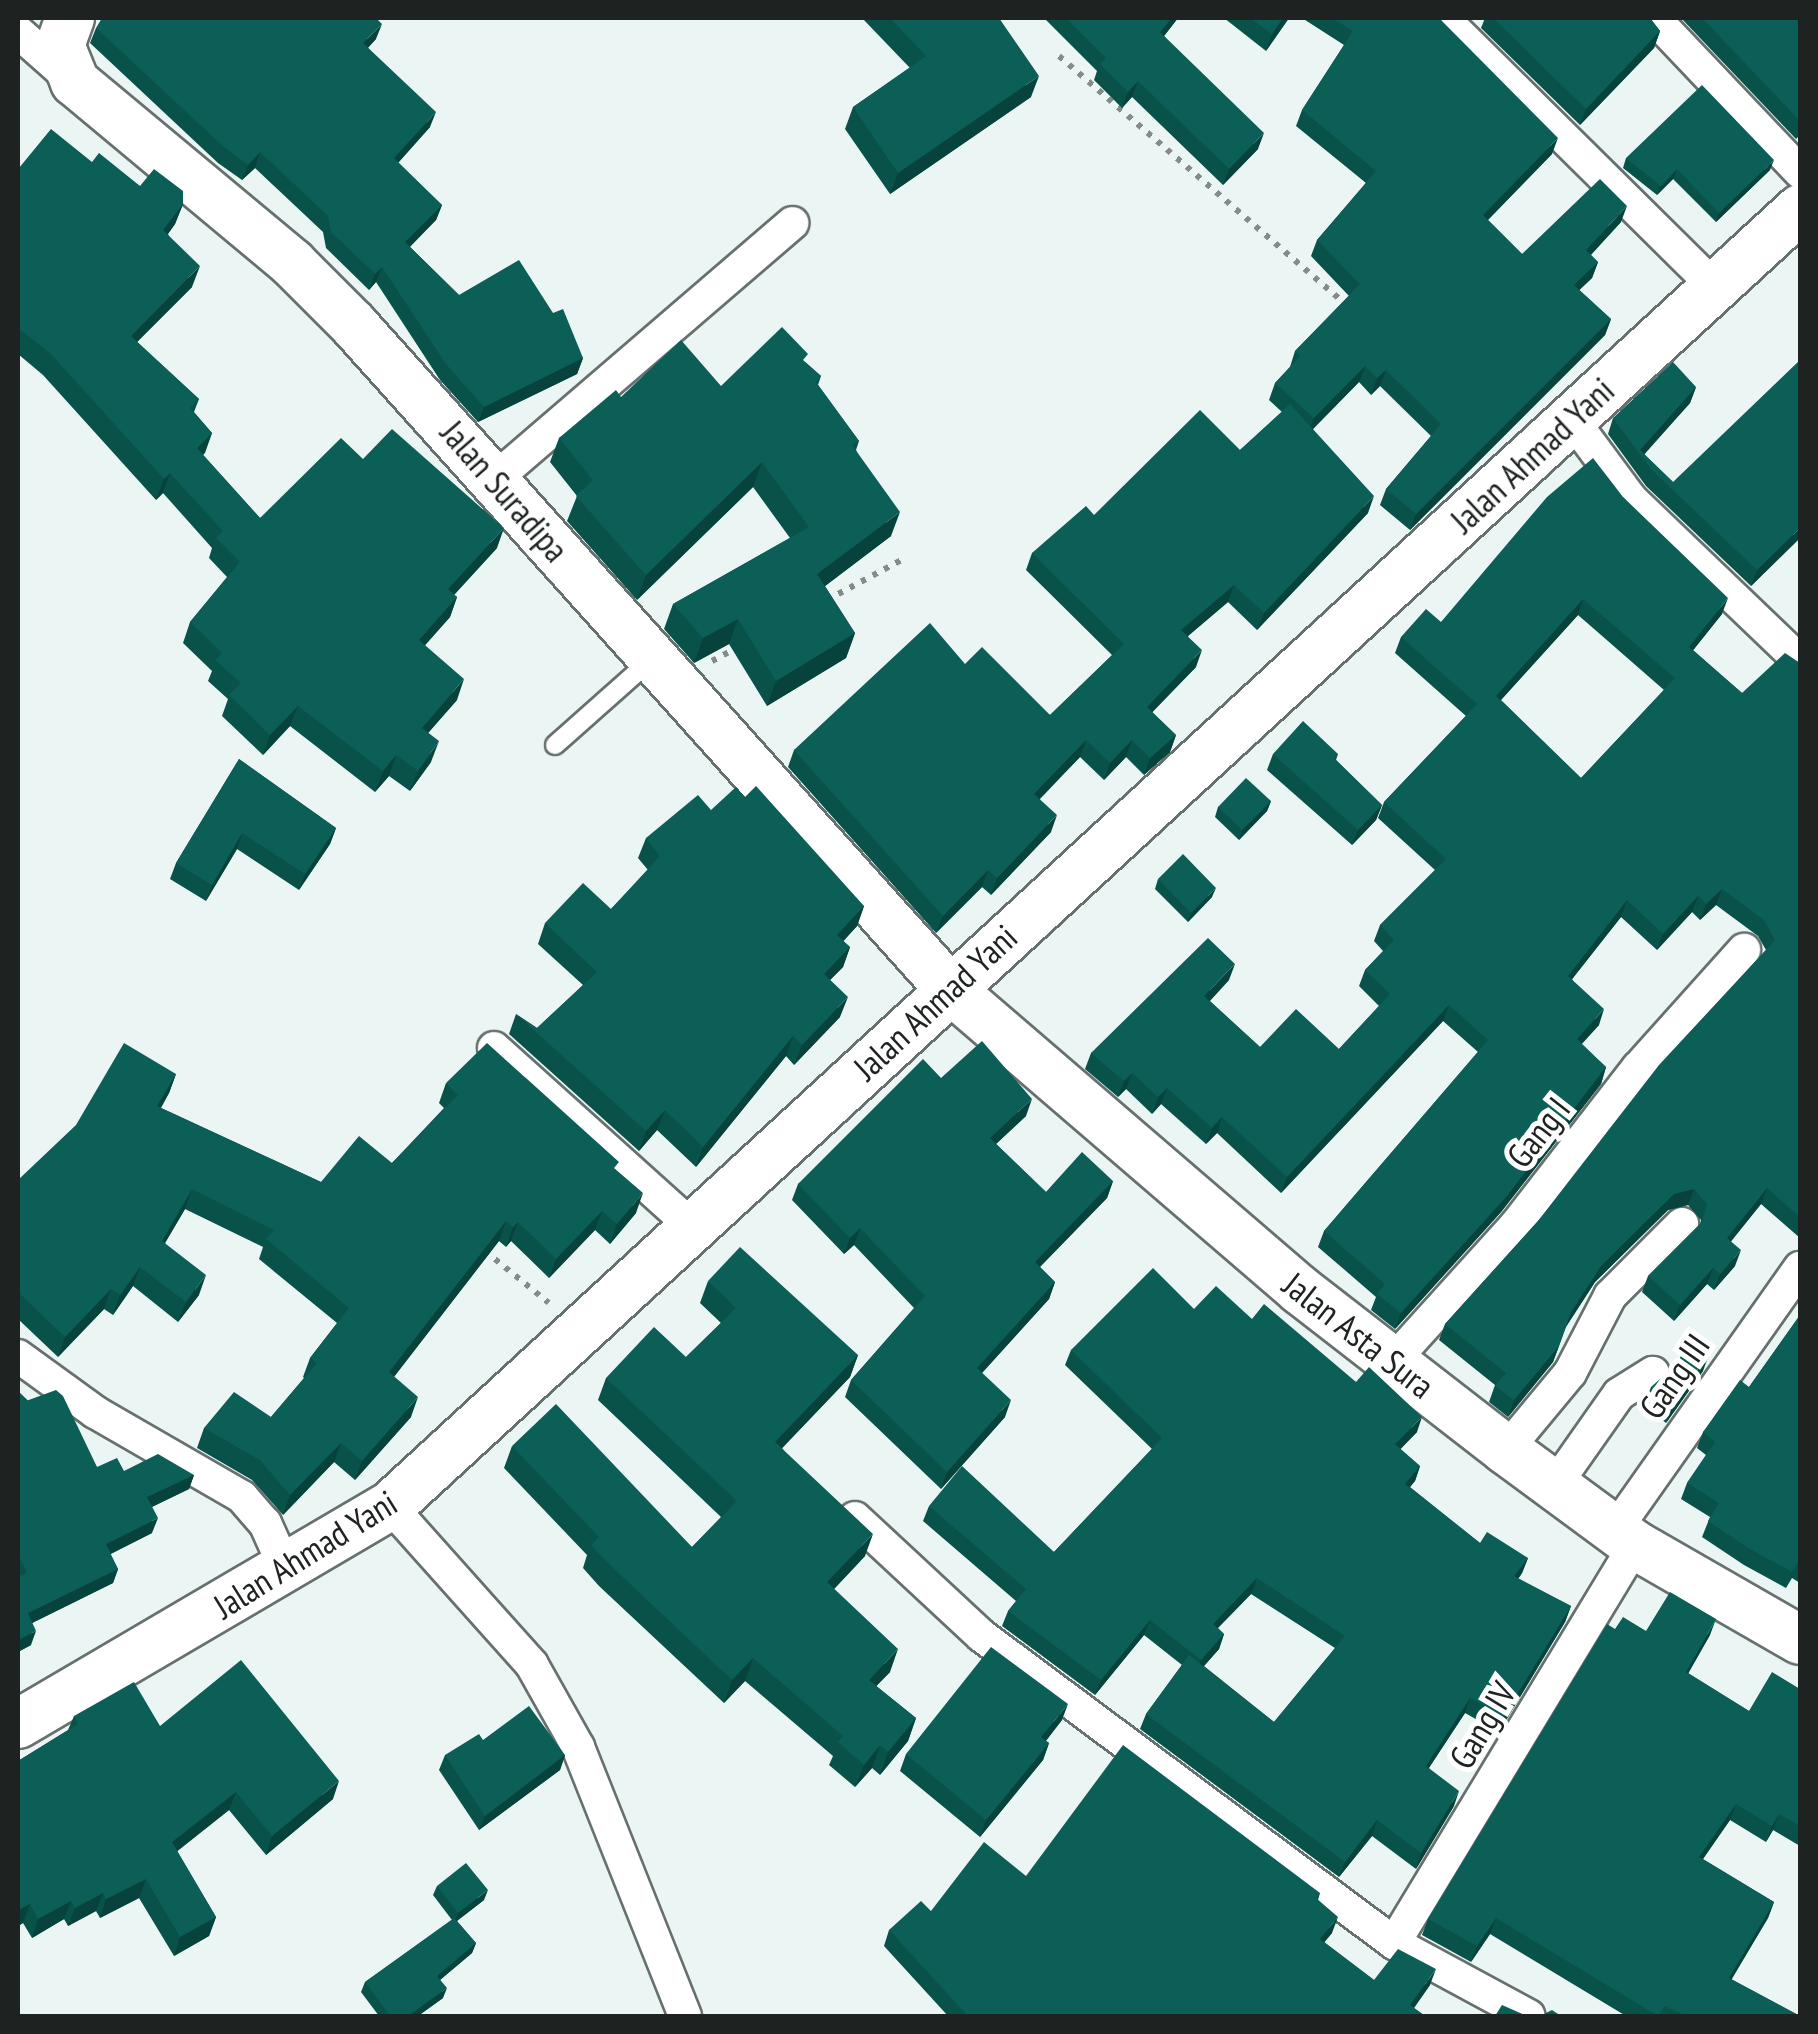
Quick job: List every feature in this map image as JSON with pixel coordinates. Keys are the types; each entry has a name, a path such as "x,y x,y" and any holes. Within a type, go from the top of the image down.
{"street":[{"path":"70,18 60,45 74,82"},
{"path":"1444,18 1715,287"},
{"path":"1654,18 1800,172"},
{"path":"18,32 74,82"},
{"name":"Jalan Suradipa","path":"74,82 292,262 496,478 662,671 949,988"},
{"name":"Jalan Ahmad Yani","path":"18,1724 390,1506 588,1329 949,988 1800,209"},
{"path":"496,478 792,224"},
{"path":"1571,418 1631,499 1800,661"},
{"name":"Gang I","path":"1392,1362 1516,1225 1638,1068 1744,950"},
{"name":"Jalan Asta Sura","path":"949,988 1300,1290 1506,1450 1625,1538 1800,1640"},
{"path":"494,1048 695,1229"},
{"path":"1506,1450 1570,1373 1610,1296 1682,1224"},
{"name":"Gang III","path":"1625,1538 1800,1268"},
{"path":"18,1356 94,1412 242,1496 265,1524 286,1570"},
{"path":"1554,1486 1619,1394 1653,1372"},
{"path":"390,1506 532,1665 578,1747 685,2016"},
{"path":"855,1518 982,1636 1394,1943 1528,2016"},
{"name":"Gang IV","path":"1394,1943 1625,1538"}],"lane":[{"path":"555,744 662,671"}],"path":[{"path":"1058,56 1357,315"},
{"path":"822,602 905,558"},
{"path":"662,671 755,638"},
{"path":"472,1240 588,1329"}],"building":[{"path":"102,18 376,18 382,24 363,43 436,112 394,158 442,205 405,242 459,295 519,260 553,313 563,309 583,358 484,407 446,364 382,267 375,274 331,232 328,216 260,152 248,165 224,147 96,28"},
{"path":"890,18 999,18 1039,76 898,173 853,107 926,56"},
{"path":"1066,18 1172,18 1160,32 1264,133 1229,169 1138,81 1128,92 1100,64 1106,58"},
{"path":"1250,18 1283,18 1272,34"},
{"path":"1332,18 1439,18 1558,138 1483,215 1522,254 1600,179 1627,206 1586,250 1598,262 1574,285 1611,319 1416,514 1386,489 1441,424 1386,370 1377,378 1365,366 1314,418 1275,383 1300,356 1295,351 1360,284 1317,240 1376,171 1302,110 1353,31"},
{"path":"1493,18 1650,18 1660,31 1586,109"},
{"path":"1702,18 1800,18 1800,121"},
{"path":"1702,85 1774,160 1719,213 1677,169 1661,186 1626,158"},
{"path":"51,129 92,162 99,153 140,186 154,169 183,191 183,204 163,230 200,266 131,336 199,399 190,408 212,433 197,448 260,518 341,438 363,459 392,429 504,528 448,589 457,597 419,640 464,679 422,728 439,741 418,771 396,755 383,771 298,706 270,735 229,695 241,683 215,660 222,653 190,622 240,562 216,538 223,531 170,473 164,479 51,354 18,328 18,166"},
{"path":"782,327 808,354 803,360 821,376 816,382 859,441 852,445 900,512 817,574 855,633 776,681 738,619 703,638 673,604 809,527 762,462 646,575 576,496 593,480 559,438 616,390 621,397 681,340 721,386"},
{"path":"1800,360 1800,528 1757,570 1652,470 1613,418 1673,362 1696,387 1640,450 1673,482"},
{"path":"1290,404 1374,496 1264,613 1234,585 1181,630 1202,650 1147,707 1176,735 1150,758 1132,740 1110,763 1086,740 1034,794 1057,815 997,878 988,870 943,916 794,750 930,623 965,664 982,647 1050,715 1124,644 1032,553 1086,506 1094,515 1200,410 1240,450"},
{"path":"1593,458 1623,497 1728,598 1689,647 1742,693 1785,653 1800,663 1800,1217 1767,1188 1727,1238 1741,1250 1720,1274 1713,1268 1680,1305 1648,1276 1702,1222 1707,1204 1694,1189 1674,1194 1601,1266 1571,1312 1559,1346 1514,1400 1495,1386 1506,1373 1445,1324 1538,1221 1659,1065 1775,940 1764,920 1722,889 1706,904 1698,896 1663,934 1627,900 1568,976 1604,1009 1577,1039 1606,1067 1507,1196 1401,1313 1377,1294 1385,1284 1324,1231 1488,1040 1449,1005 1287,1177 1222,1117 1212,1128 1167,1088 1158,1097 1132,1073 1124,1081 1091,1053 1208,938 1235,964 1204,996 1260,1047 1296,1009 1339,1049 1390,994 1365,970 1394,940 1380,925 1446,859 1384,802 1477,704 1401,637 1426,609 1441,622 1547,497","holes":["1583,599 1675,678 1581,778 1496,696"]},
{"path":"1303,721 1382,805 1358,830 1273,754"},
{"path":"239,759 336,828 305,874 242,833 212,885 176,863"},
{"path":"1246,778 1271,801 1242,830 1218,807"},
{"path":"756,786 864,906 837,935 850,947 824,974 848,997 802,1045 793,1036 703,1147 665,1110 646,1131 516,1014 537,1028 597,972 545,923 583,883 611,909 660,856 646,838 698,795 711,810 736,787 745,797"},
{"path":"1183,854 1216,888 1191,913 1158,879"},
{"path":"982,1041 1032,1099 990,1138 1046,1192 1082,1152 1113,1181 1035,1262 1055,1282 977,1368 1011,1400 947,1472 851,1380 925,1296 860,1228 850,1238 798,1184 923,1059 941,1078"},
{"path":"124,1043 176,1074 157,1106 321,1182 359,1136 392,1163 458,1095 446,1083 487,1043 619,1162 614,1168 643,1193 617,1224 602,1211 556,1259 518,1222 513,1227 506,1221 389,1372 418,1397 362,1461 341,1443 290,1495 260,1460 204,1428 234,1392 271,1417 317,1363 310,1358 349,1308 266,1239 274,1230 192,1189 162,1241 206,1275 186,1302 140,1267 120,1295 111,1289 65,1337 18,1292 18,1180 76,1125"},
{"path":"740,1247 858,1355 775,1442 873,1534 827,1582 898,1649 869,1680 916,1718 888,1752 880,1745 864,1765 838,1742 843,1736 753,1658 732,1680 591,1545 599,1537 512,1446 556,1404 692,1547 737,1501 606,1378 654,1327 686,1357 736,1308 708,1281"},
{"path":"1153,1268 1194,1309 1216,1286 1252,1319 1264,1304 1356,1382 1369,1367 1422,1417 1395,1444 1420,1466 1405,1484 1480,1543 1487,1532 1528,1558 1514,1576 1571,1606 1504,1716 1470,1698 1426,1766 1459,1791 1421,1853 1377,1820 1345,1862 1146,1714 1189,1655 1274,1722 1345,1636 1257,1578 1213,1624 1224,1634 1201,1660 1150,1620 1101,1680 1008,1611 1026,1589 929,1506 962,1466 1054,1552 1162,1438 1071,1350"},
{"path":"1800,1315 1800,1564 1792,1572 1708,1521 1719,1503 1687,1483 1715,1442 1703,1432 1740,1380 1749,1387"},
{"path":"1690,1337 1710,1352 1673,1404 1651,1387 1677,1364"},
{"path":"56,1390 63,1396 97,1467 117,1458 124,1471 158,1454 194,1475 147,1497 158,1518 106,1544 118,1569 28,1613 36,1631 18,1640 18,1577 27,1573 18,1554 18,1391 26,1401"},
{"path":"1670,1592 1716,1619 1686,1672 1749,1711 1772,1672 1800,1689 1800,1826 1779,1814 1772,1826 1736,1804 1699,1857 1774,1902 1729,1978 1800,2016 1686,2016 1665,2006 1658,2016 1496,1918 1477,1946 1428,1919 1607,1624 1615,1629 1623,1617 1646,1631"},
{"path":"991,1647 1068,1704 1041,1737 1049,1743 986,1820 906,1754"},
{"path":"241,1660 339,1781 272,1836 236,1792 172,1842 216,1917 180,1937 146,1879 106,1899 103,1893 75,1908 71,1901 38,1919 30,1904 18,1910 18,1761 78,1724 74,1716 134,1682 160,1726"},
{"path":"529,1706 565,1755 485,1816 445,1755 479,1734 483,1740"},
{"path":"1123,1745 1320,1893 1316,1898 1338,1917 1320,1939 1374,1980 1398,1949 1436,1969 1410,2005 1425,2016 968,2016 889,1930 921,1901 931,1911 984,1842 1026,1876"},
{"path":"466,1863 488,1890 458,1913 437,1886"},
{"path":"454,1918 476,1943 437,1976 447,1988 408,2016 390,2016 365,1982"},
{"path":"1502,2005 1527,2016 1495,2016"},
{"path":"1552,2010 1561,2016 1540,2016"}]}
